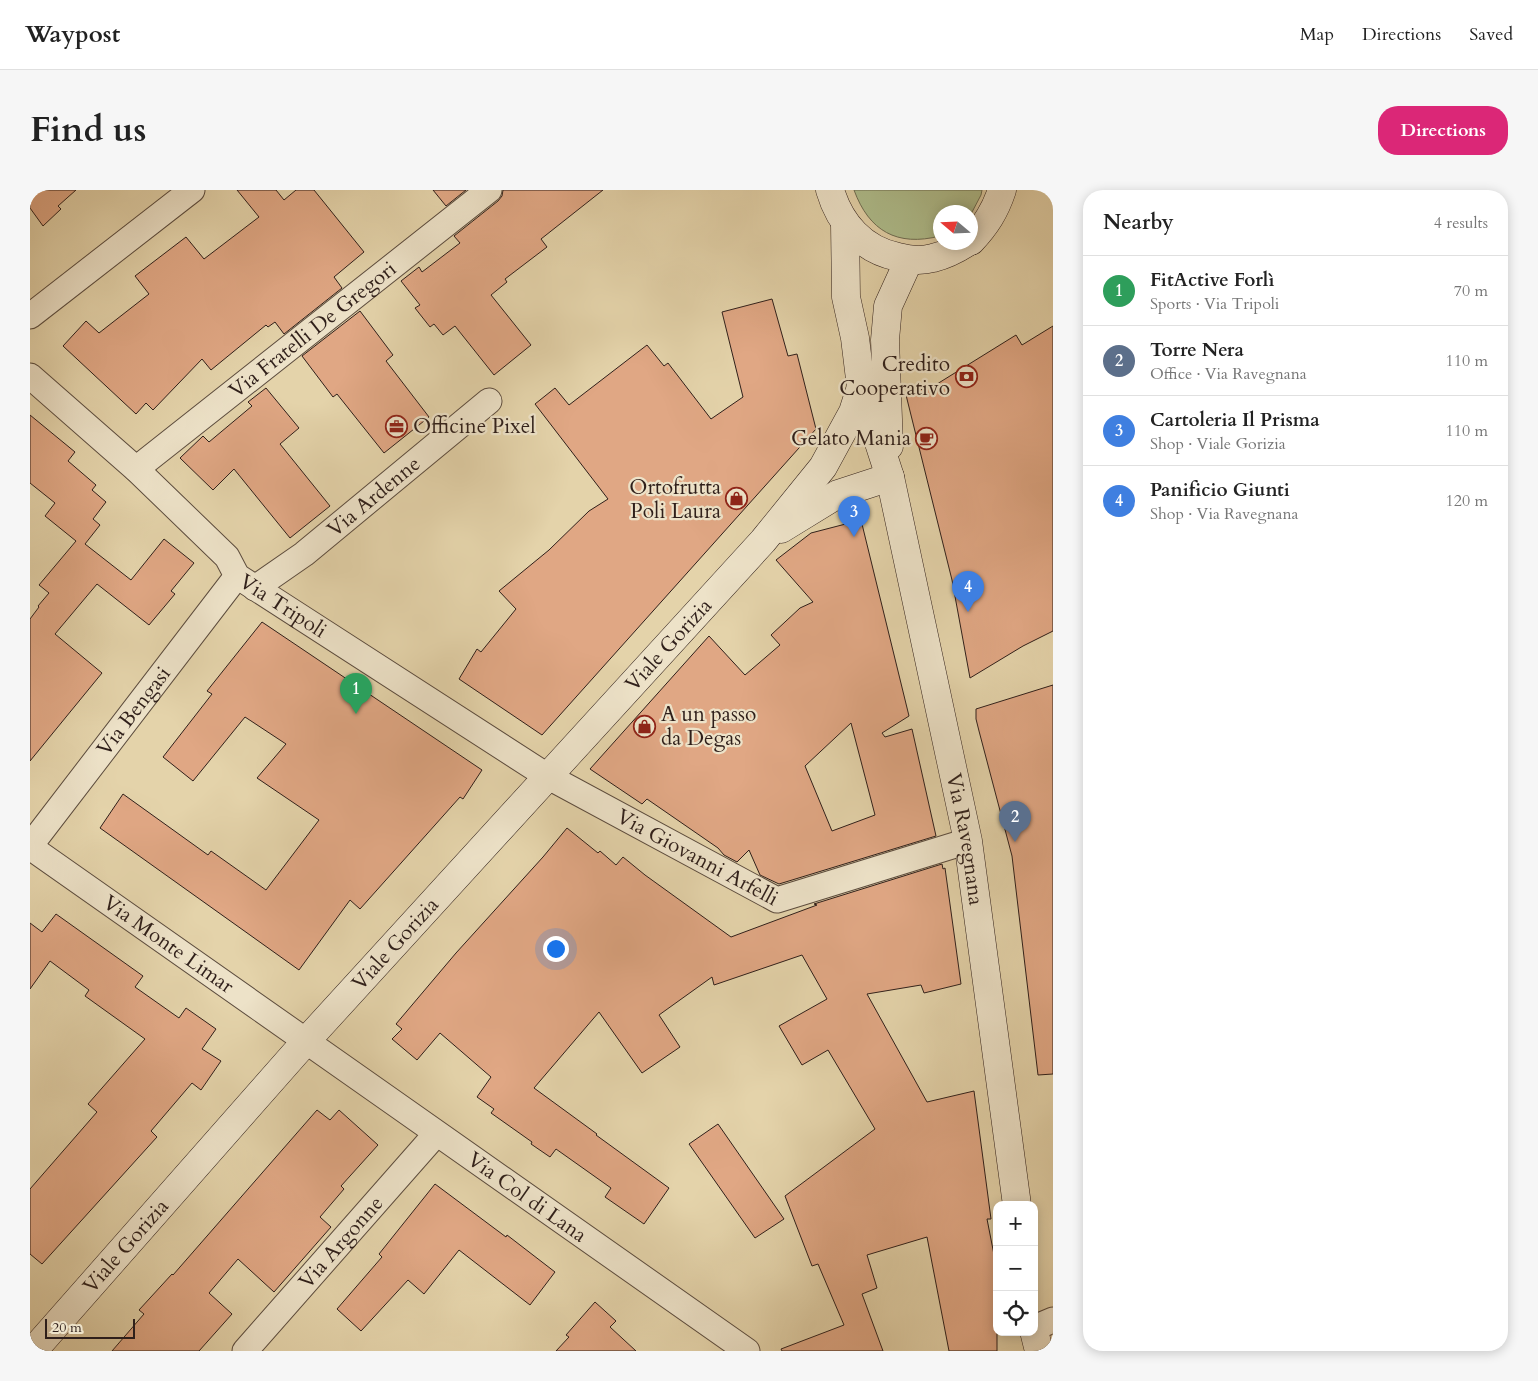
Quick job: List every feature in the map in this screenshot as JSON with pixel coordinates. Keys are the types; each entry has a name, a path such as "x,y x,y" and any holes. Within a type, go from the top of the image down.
{"main road":[{"path":"830,190 845,224 862,242 884,254 909,260 931,259 955,250"},
{"path":"978,233 986,225 997,206 1002,190"},
{"name":"Via Ravegnana","path":"845,224 846,297 855,338 861,387 890,477 968,841 1016,1201"},
{"name":"Via Ravegnana","path":"890,477 885,340 888,306 909,260"},
{"name":"Viale Gorizia","path":"33,1351 308,1040 763,541 823,467 853,412 861,387"},
{"name":"Viale Gorizia","path":"763,541 838,494 890,477"},
{"path":"1035,1336 1039,1351"}],"street":[{"path":"30,316 192,190"},
{"name":"Via Fratelli De Gregori","path":"136,469 489,190"},
{"name":"Via Tripoli","path":"30,376 136,469 227,557 246,582 547,776"},
{"name":"Via Ardenne","path":"246,582 304,554 489,401"},
{"name":"Via Bengasi","path":"30,847 246,582"},
{"name":"Via Giovanni Arfelli","path":"547,776 777,900 968,841"},
{"name":"Via Monte Limar","path":"30,847 308,1040"},
{"name":"Via Col di Lana","path":"308,1040 436,1134 746,1351"},
{"name":"Via Argonne","path":"245,1351 436,1134"},
{"path":"1038,1326 1053,1320"}],"green space":[{"path":"854,190 982,190 976,205 933,205 933,237 925,239 898,237 886,232 876,225 860,204"}],"building":[{"path":"30,190 76,190 58,206 61,209 43,226 30,208"},
{"path":"237,190 276,190 284,200 296,190 314,190 364,252 334,277 342,288 284,334 275,322 268,327 266,325 211,370 202,359 153,410 146,403 136,414 63,346 86,321 99,333 149,294 135,276 186,237 204,259 259,217"},
{"path":"433,190 466,190 446,206"},
{"path":"503,190 603,190 541,239 547,247 505,279 507,282 491,295 531,345 494,375 455,326 443,335 434,324 430,327 415,308 420,305 401,281 419,267 422,272 460,243 454,236 498,201 502,196"},
{"path":"772,299 788,356 797,354 816,429 542,735 459,679 477,649 481,652 516,609 499,591 549,550 589,511 608,499 535,404 555,388 569,405 647,345 664,366 668,363 711,419 743,397 722,312"},
{"path":"360,311 393,355 386,361 429,417 384,453 337,394 333,397 302,356"},
{"path":"1053,326 1053,631 1023,646 970,678 952,580 906,395 937,384 1016,335 1022,345"},
{"path":"266,388 299,428 280,444 330,506 290,538 234,469 213,490 180,458 203,436 209,442 252,406 248,402"},
{"path":"30,415 75,452 68,461 96,485 92,490 106,502 93,519 100,525 85,544 131,580 164,539 194,563 171,591 175,594 149,625 97,584 55,634 102,673 30,761 30,619 49,593 39,585 76,541 45,516 55,503 30,483"},
{"path":"861,520 909,716 882,733 885,737 912,729 936,836 779,884 760,875 749,850 737,862 724,855 718,848 647,799 642,804 590,769 709,636 745,675 780,645 771,635 800,608 813,602 776,560 811,533","holes":["851,723 875,815 832,831 805,766"]},
{"path":"262,622 482,770 463,799 460,797 360,909 350,900 299,970 100,828 123,794 208,855 211,851 266,890 319,820 257,778 286,744 245,717 193,781 163,757 212,694 207,691"},
{"path":"1053,685 1053,1074 1038,1075 1012,856 976,719 976,709"},
{"path":"567,828 598,853 600,851 616,865 623,857 731,937 817,905 814,904 942,864 943,869 945,868 961,984 924,993 921,985 867,994 927,1102 974,1091 991,1219 987,1219 993,1250 993,1336 997,1336 997,1351 949,1351 927,1237 867,1255 877,1288 862,1294 883,1351 782,1351 781,1349 844,1325 818,1264 812,1266 785,1196 875,1129 828,1050 802,1065 779,1026 827,999 802,955 714,985 712,977 659,1015 680,1047 642,1073 599,1012 534,1088 669,1188 644,1224 605,1197 611,1188 556,1149 550,1157 491,1113 494,1109 477,1097 491,1077 440,1033 417,1060 392,1039 402,1029 396,1024 456,953"},
{"path":"56,914 143,976 135,987 179,1018 186,1008 216,1029 202,1049 221,1061 201,1090 192,1083 151,1131 157,1137 42,1264 30,1254 30,1189 97,1112 88,1104 145,1039 85,996 89,990 50,961 30,989 30,923 42,932"},
{"path":"317,1110 330,1120 339,1110 378,1145 341,1186 344,1189 320,1217 331,1227 274,1292 238,1259 209,1293 232,1314 199,1351 112,1351 144,1314 139,1310 173,1275"},
{"path":"718,1124 784,1219 755,1238 689,1144"},
{"path":"435,1184 555,1272 530,1305 459,1250 424,1294 408,1280 361,1331 337,1309 382,1257 379,1254"},
{"path":"595,1302 616,1321 610,1327 636,1351 556,1351 569,1337 566,1335"}],"place":[{"name":"Credito Cooperativo","path":"966,376"},
{"name":"Officine Pixel","path":"397,426"},
{"name":"Gelato Mania","path":"927,438"},
{"name":"Ortofrutta Poli Laura","path":"737,499"},
{"name":"Cartoleria Il Prisma","path":"854,537"},
{"name":"Panificio Giunti","path":"968,612"},
{"name":"FitActive Forlì","path":"356,714"},
{"name":"A un passo da Degas","path":"645,726"},
{"name":"Torre Nera","path":"1015,842"}]}
